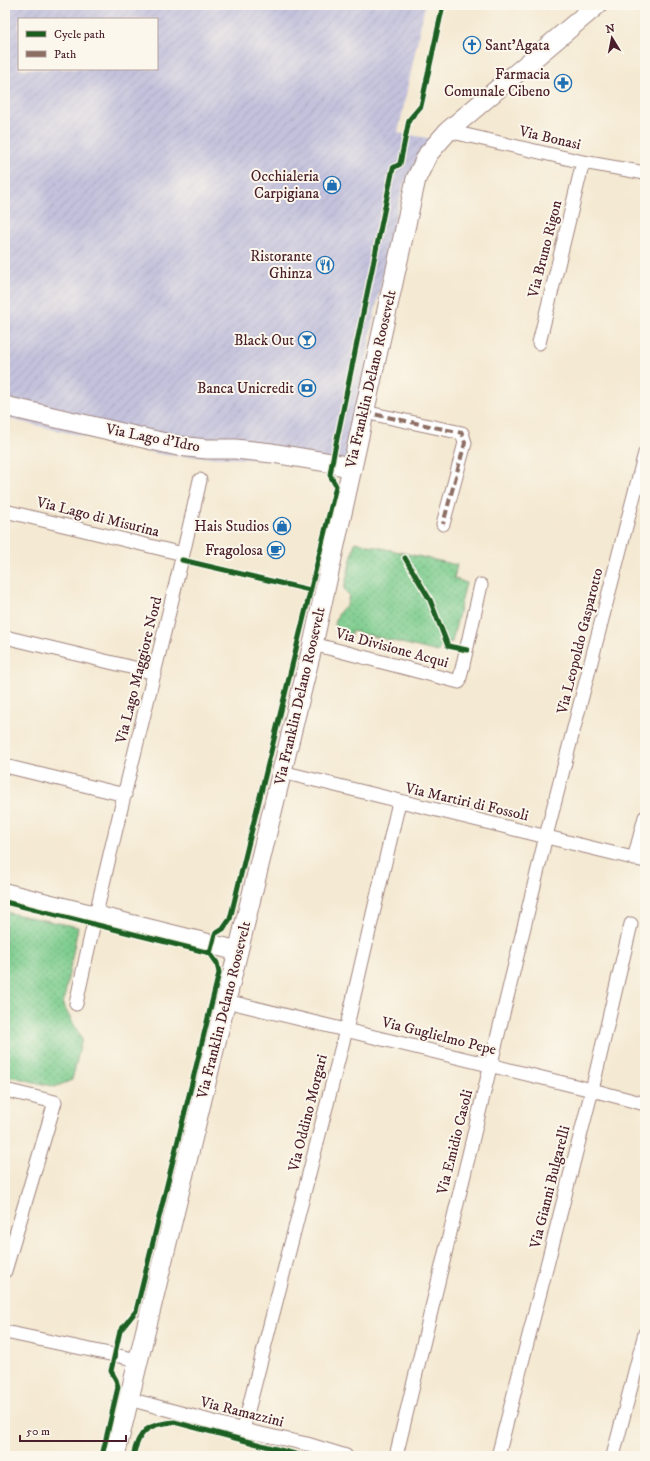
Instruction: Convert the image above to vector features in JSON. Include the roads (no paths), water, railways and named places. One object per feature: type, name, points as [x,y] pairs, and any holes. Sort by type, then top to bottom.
[{"type":"main road","name":"Via Franklin Delano Roosevelt","points":[[115,1456],[177,1208],[313,644],[416,179],[428,154],[448,132],[597,5]]},
{"type":"main road","name":"Via Lago d'Idro","points":[[5,406],[178,446],[272,453],[332,463],[351,468]]},
{"type":"main road","points":[[5,893],[238,951]]},
{"type":"street","name":"Via Bonasi","points":[[448,132],[583,162],[645,173]]},
{"type":"street","name":"Via Bruno Rigon","points":[[539,343],[583,162]]},
{"type":"street","points":[[364,412],[462,433],[465,443],[443,524]]},
{"type":"street","name":"Via Leopoldo Gasparotto","points":[[546,836],[645,453]]},
{"type":"street","name":"Via Lago Maggiore Nord","points":[[76,1004],[95,915],[155,673],[200,480]]},
{"type":"street","name":"Via Lago di Misurina","points":[[5,511],[183,554]]},
{"type":"street","name":"Via Divisione Acqui","points":[[313,644],[459,682],[481,585]]},
{"type":"street","points":[[5,638],[155,673]]},
{"type":"street","points":[[5,766],[125,795]]},
{"type":"street","name":"Via Martiri di Fossoli","points":[[282,772],[399,802],[546,836],[640,860]]},
{"type":"street","name":"Via Oddino Morgari","points":[[243,1430],[346,1030],[399,802]]},
{"type":"street","points":[[640,860],[645,817]]},
{"type":"street","name":"Via Emidio Casoli","points":[[396,1456],[546,836]]},
{"type":"street","name":"Via Gianni Bulgarelli","points":[[498,1456],[592,1090],[631,924]]},
{"type":"street","name":"Via Guglielmo Pepe","points":[[226,1001],[645,1104]]},
{"type":"street","points":[[5,1090],[54,1102],[5,1271]]},
{"type":"street","points":[[5,1332],[138,1360]]},
{"type":"street","points":[[613,1456],[645,1333]]},
{"type":"street","name":"Via Ramazzini","points":[[129,1399],[243,1430],[307,1444],[346,1456]]},
{"type":"place","name":"Sant'Agata","points":[[472,45]]},
{"type":"place","name":"Farmacia Comunale Cibeno","points":[[563,83]]},
{"type":"place","name":"Occhialeria Carpigiana","points":[[332,185]]},
{"type":"place","name":"Ristorante Ghinza","points":[[325,265]]},
{"type":"place","name":"Black Out","points":[[307,340]]},
{"type":"place","name":"Banca Unicredit","points":[[307,388]]},
{"type":"place","name":"Hais Studios","points":[[282,526]]},
{"type":"place","name":"Fragolosa","points":[[276,550]]}]
